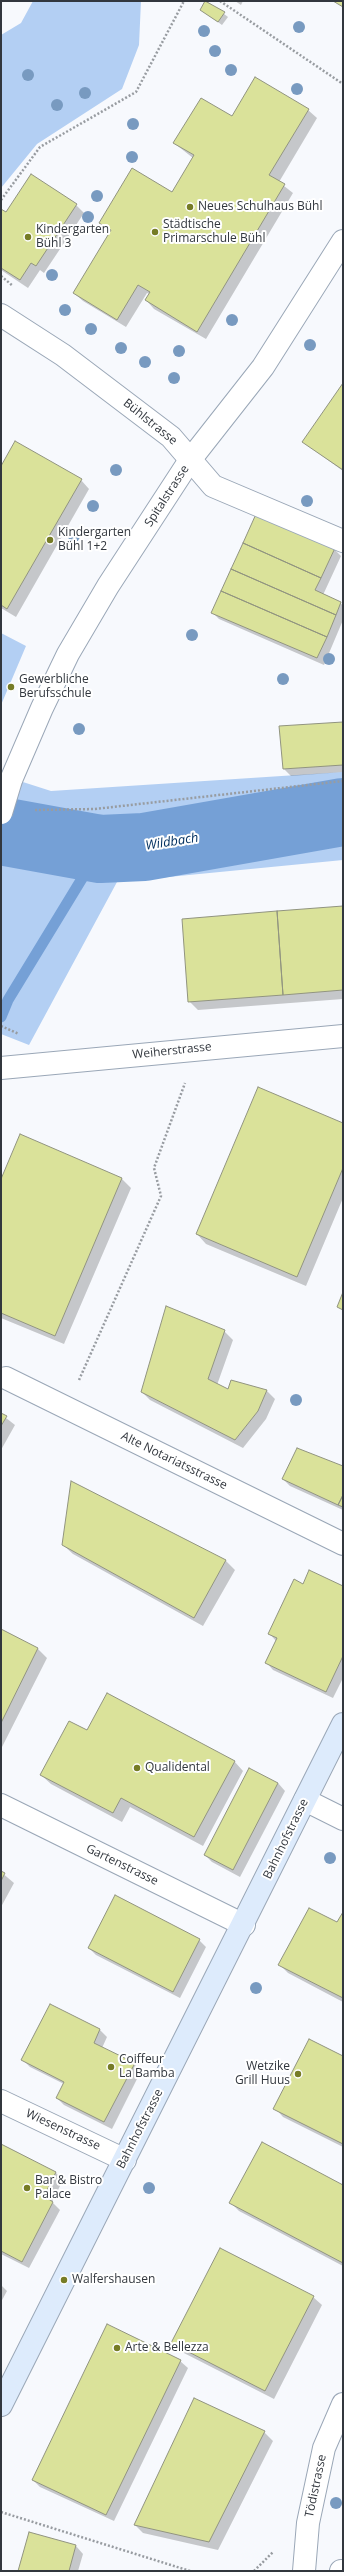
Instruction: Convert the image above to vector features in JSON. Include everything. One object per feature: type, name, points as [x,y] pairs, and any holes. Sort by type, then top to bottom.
[{"type":"main road","name":"Bahnhofstrasse","points":[[1,2405],[103,2199],[125,2160],[244,1925],[343,1724]]},
{"type":"street","name":"Spitalstrasse","points":[[1,812],[11,780],[42,708],[68,654],[108,586],[190,460],[263,367],[343,241]]},
{"type":"street","name":"Bühlstrasse","points":[[1,315],[63,355],[171,437],[213,486],[343,541]]},
{"type":"street","name":"Weiherstrasse","points":[[6,1067],[198,1048],[343,1036]]},
{"type":"street","name":"Alte Notariatsstrasse","points":[[6,1378],[343,1544]]},
{"type":"street","points":[[305,1800],[343,1819]]},
{"type":"street","name":"Gartenstrasse","points":[[1,1805],[244,1925]]},
{"type":"street","name":"Wiesenstrasse","points":[[1,2101],[125,2160]]},
{"type":"street","name":"Tödistrasse","points":[[304,2571],[308,2523],[334,2446],[343,2404]]},
{"type":"path","points":[[1,200],[40,147],[136,92],[184,1]]},
{"type":"path","points":[[220,1],[343,84]]},
{"type":"path","points":[[30,810],[95,809],[343,781]]},
{"type":"path","points":[[1,1026],[25,1036]]},
{"type":"path","points":[[66,1408],[161,1196],[154,1168],[198,1048]]},
{"type":"path","points":[[1,2512],[190,2571]]},
{"type":"shaded area","points":[[33,1],[141,1],[139,45],[122,89],[37,144],[1,188],[1,35],[21,23]]},
{"type":"shaded area","points":[[1,633],[26,646],[1,705]]},
{"type":"shaded area","points":[[343,772],[343,860],[117,882],[29,1045],[1,1034],[1,775],[51,791]]},
{"type":"building","points":[[205,1],[225,12],[218,22],[200,10]]},
{"type":"building","points":[[333,1],[343,1],[343,7]]},
{"type":"building","name":"Neues Schulhaus Bühl","points":[[255,77],[309,109],[269,175],[285,184],[197,332],[145,300],[150,292],[138,285],[117,320],[73,293],[111,230],[99,223],[132,168],[172,192],[194,155],[173,143],[201,98],[232,116]]},
{"type":"building","name":"Kindergarten Bühl 3","points":[[31,174],[77,204],[36,266],[31,263],[20,280],[1,268],[1,209],[6,212]]},
{"type":"building","points":[[343,383],[343,470],[302,442]]},
{"type":"building","points":[[15,441],[82,479],[7,609],[1,605],[1,466]]},
{"type":"building","points":[[256,514],[335,548],[321,578],[243,543]]},
{"type":"building","points":[[243,543],[321,578],[315,590],[341,602],[336,615],[231,569]]},
{"type":"building","points":[[231,569],[336,615],[327,637],[221,591]]},
{"type":"building","points":[[221,591],[327,637],[317,658],[211,613]]},
{"type":"building","points":[[343,722],[343,765],[283,769],[279,726]]},
{"type":"building","points":[[343,906],[343,990],[283,995],[277,911]]},
{"type":"building","points":[[277,911],[283,995],[188,1002],[182,919]]},
{"type":"building","points":[[258,1087],[343,1123],[343,1168],[297,1277],[196,1234]]},
{"type":"building","points":[[20,1134],[122,1178],[55,1336],[1,1313],[1,1179]]},
{"type":"building","points":[[343,1292],[343,1310],[337,1307]]},
{"type":"building","points":[[166,1306],[225,1330],[208,1379],[228,1389],[231,1380],[267,1390],[258,1411],[235,1440],[141,1392]]},
{"type":"building","points":[[1,1413],[7,1416],[1,1426]]},
{"type":"building","points":[[297,1448],[343,1466],[343,1495],[338,1505],[282,1479]]},
{"type":"building","points":[[71,1481],[226,1560],[194,1618],[62,1545]]},
{"type":"building","points":[[343,1495],[343,1507],[338,1505]]},
{"type":"building","points":[[309,1570],[343,1586],[343,1656],[326,1692],[265,1663],[277,1638],[268,1634],[294,1579],[303,1584]]},
{"type":"building","points":[[1,1629],[38,1648],[1,1723]]},
{"type":"building","name":"Qualidental","points":[[107,1693],[235,1761],[194,1837],[121,1798],[113,1813],[40,1775],[69,1721],[87,1730]]},
{"type":"building","points":[[249,1768],[278,1783],[233,1870],[204,1855]]},
{"type":"building","points":[[1,1871],[5,1873],[1,1881]]},
{"type":"building","points":[[115,1895],[200,1939],[173,1992],[88,1948]]},
{"type":"building","points":[[309,1908],[337,1922],[343,1912],[343,1998],[278,1965]]},
{"type":"building","points":[[50,2004],[100,2029],[94,2043],[135,2063],[104,2122],[56,2098],[64,2082],[21,2060]]},
{"type":"building","points":[[309,2039],[343,2056],[343,2144],[273,2109]]},
{"type":"building","points":[[262,2142],[343,2185],[343,2263],[229,2203]]},
{"type":"building","points":[[1,2144],[56,2172],[44,2196],[53,2202],[22,2262],[1,2251]]},
{"type":"building","points":[[220,2248],[314,2296],[265,2391],[171,2343]]},
{"type":"building","points":[[107,2324],[181,2360],[106,2515],[32,2480]]},
{"type":"building","points":[[194,2398],[265,2431],[209,2542],[134,2525]]},
{"type":"building","points":[[29,2532],[76,2545],[69,2571],[18,2571]]},
{"type":"waterway","name":"Wildbach","points":[[1,831],[100,849],[144,847],[343,812]]},
{"type":"waterway","points":[[1,1017],[8,1000],[100,849]]},
{"type":"place","name":"Neues Schulhaus Bühl","points":[[190,207]]},
{"type":"place","name":"Städtische Primarschule Bühl","points":[[155,232]]},
{"type":"place","name":"Kindergarten Bühl 3","points":[[28,237]]},
{"type":"place","name":"Kindergarten Bühl 1+2","points":[[50,540]]},
{"type":"place","name":"Gewerbliche Berufsschule","points":[[11,687]]},
{"type":"place","name":"Qualidental","points":[[137,1768]]},
{"type":"place","name":"Coiffeur La Bamba","points":[[111,2067]]},
{"type":"place","name":"Wetzike Grill Huus","points":[[298,2074]]},
{"type":"place","name":"Bar & Bistro Palace","points":[[27,2188]]},
{"type":"place","name":"Walfershausen","points":[[64,2280]]},
{"type":"place","name":"Arte & Bellezza","points":[[117,2348]]}]
